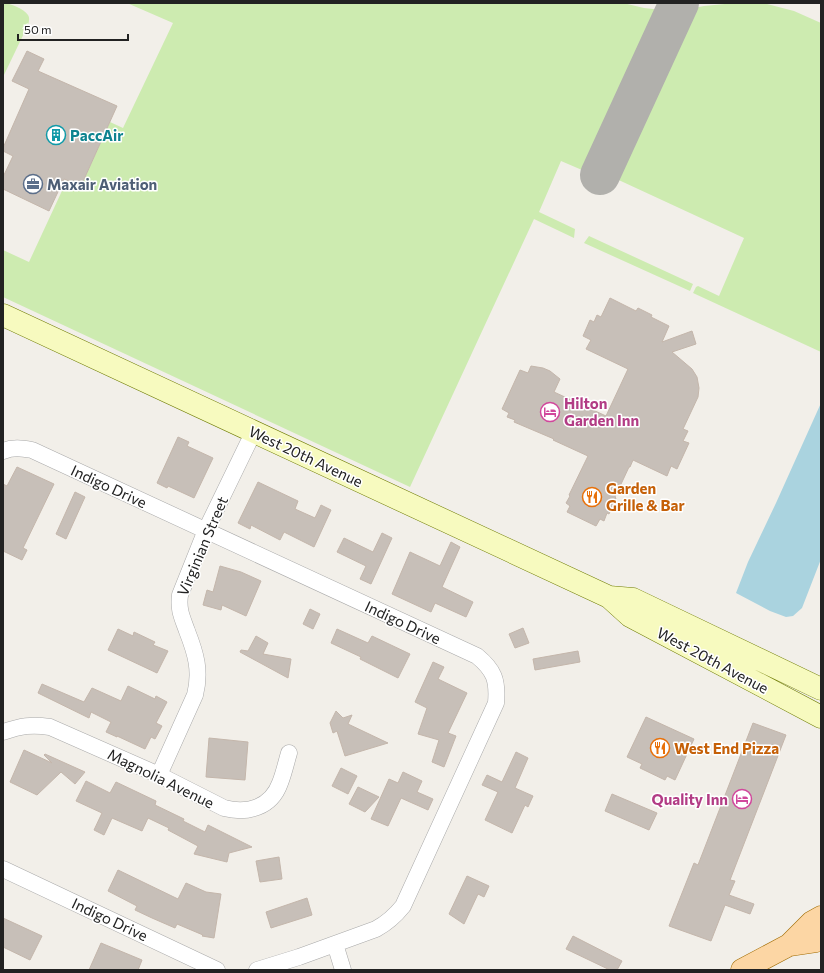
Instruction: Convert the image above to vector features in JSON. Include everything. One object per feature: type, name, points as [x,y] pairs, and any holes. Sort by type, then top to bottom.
[{"type":"main road","name":"West 20th Avenue","points":[[3,315],[609,597],[630,616],[821,717]]},
{"type":"main road","name":"West 20th Avenue","points":[[609,597],[633,599],[821,690]]},
{"type":"main road","points":[[742,970],[789,945],[812,922],[821,917]]},
{"type":"main road","points":[[789,945],[821,938]]},
{"type":"street","name":"Virginian Street","points":[[159,775],[195,695],[198,684],[198,666],[193,646],[180,614],[180,595],[206,530],[254,431]]},
{"type":"street","name":"Indigo Drive","points":[[3,451],[11,448],[32,450],[206,530],[477,656],[488,665],[495,678],[498,688],[496,703],[403,906],[394,917],[384,925],[335,944],[302,964],[257,970]]},
{"type":"street","name":"Magnolia Avenue","points":[[3,732],[22,726],[36,724],[50,727],[159,775],[224,808],[234,811],[246,811],[257,808],[274,794],[280,784],[289,753]]},
{"type":"street","name":"Indigo Drive","points":[[3,869],[217,970]]},
{"type":"street","points":[[335,944],[343,970]]},
{"type":"green space","points":[[3,3],[17,7],[26,13],[29,18],[28,25],[3,77]]},
{"type":"green space","points":[[127,3],[623,3],[644,8],[662,10],[589,173],[561,161],[539,212],[575,229],[574,238],[534,219],[410,487],[3,297],[3,250],[29,262],[67,180],[81,186],[110,122],[123,128],[173,23]]},
{"type":"green space","points":[[735,3],[767,4],[794,11],[821,23],[821,352],[693,293],[698,286],[719,296],[744,238],[610,176],[689,9]]},
{"type":"green space","points":[[589,236],[693,284],[690,291],[584,243]]},
{"type":"water","points":[[821,403],[821,559],[802,608],[793,616],[786,617],[770,611],[736,593],[748,562]]},
{"type":"building","name":"PaccAir","points":[[27,51],[44,59],[38,71],[117,106],[81,186],[64,179],[49,211],[3,189],[3,177],[13,156],[3,151],[3,148],[29,89],[12,81]]},
{"type":"building","name":"Hilton Garden Inn","points":[[610,298],[636,311],[638,308],[652,315],[651,317],[669,326],[662,342],[692,331],[696,344],[672,352],[692,369],[697,377],[699,388],[698,397],[683,429],[688,431],[683,441],[689,443],[677,469],[671,466],[667,476],[633,460],[615,497],[616,498],[609,514],[607,513],[604,521],[600,519],[596,526],[567,512],[570,506],[566,503],[570,496],[569,495],[588,456],[553,440],[554,439],[514,422],[515,420],[507,417],[509,413],[502,409],[520,370],[528,373],[531,366],[550,371],[560,379],[554,392],[606,416],[628,369],[586,349],[591,340],[583,336],[590,320],[594,322],[597,315],[601,317]]},
{"type":"building","points":[[178,437],[189,442],[187,446],[213,458],[194,498],[168,486],[167,488],[157,483]]},
{"type":"building","points":[[17,467],[54,484],[23,548],[27,550],[22,560],[3,551],[3,484],[7,486]]},
{"type":"building","points":[[258,482],[298,501],[295,509],[315,518],[321,505],[331,510],[314,547],[284,532],[280,540],[251,525],[250,529],[238,523]]},
{"type":"building","points":[[75,492],[85,497],[66,539],[56,534]]},
{"type":"building","points":[[382,533],[392,538],[371,584],[360,579],[366,566],[337,552],[344,538],[373,552]]},
{"type":"building","points":[[451,542],[460,547],[442,587],[473,602],[466,617],[435,603],[431,612],[392,594],[410,552],[440,566]]},
{"type":"building","points":[[220,566],[241,572],[261,581],[246,616],[222,605],[221,610],[203,605],[207,590],[213,592]]},
{"type":"building","points":[[310,609],[320,614],[313,629],[303,624]]},
{"type":"building","points":[[523,628],[529,643],[515,648],[509,634]]},
{"type":"building","points":[[118,629],[133,636],[134,632],[155,642],[153,645],[168,651],[157,673],[108,650]]},
{"type":"building","points":[[337,629],[368,643],[372,636],[410,654],[398,678],[360,659],[361,657],[331,643]]},
{"type":"building","points":[[256,636],[268,643],[263,654],[291,659],[288,678],[240,652],[241,650],[248,651]]},
{"type":"building","points":[[578,651],[580,662],[535,670],[533,659]]},
{"type":"building","points":[[433,662],[444,667],[438,679],[467,693],[448,733],[456,736],[444,767],[432,762],[439,740],[418,734],[427,708],[415,702]]},
{"type":"building","points":[[42,684],[84,702],[92,688],[121,701],[128,686],[155,699],[156,696],[167,702],[156,723],[162,726],[155,739],[151,737],[145,749],[106,732],[111,722],[91,712],[89,718],[38,693]]},
{"type":"building","points":[[336,711],[343,718],[352,715],[348,724],[388,743],[345,756],[337,731],[333,733],[330,723]]},
{"type":"building","name":"West End Pizza","points":[[646,717],[694,739],[675,780],[667,776],[665,780],[640,768],[642,764],[627,757]]},
{"type":"building","name":"Quality Inn","points":[[753,723],[786,735],[730,880],[735,881],[729,895],[754,904],[750,914],[725,905],[711,941],[669,926],[694,863],[698,865]]},
{"type":"building","points":[[209,738],[248,742],[245,780],[206,777]]},
{"type":"building","points":[[24,750],[52,763],[44,755],[45,754],[85,772],[75,784],[61,772],[37,795],[10,782]]},
{"type":"building","points":[[516,752],[528,758],[515,788],[533,796],[528,807],[525,805],[512,833],[485,820],[498,792],[482,785],[487,775],[502,782]]},
{"type":"building","points":[[341,768],[357,776],[348,794],[332,786]]},
{"type":"building","points":[[403,772],[422,781],[417,792],[433,799],[428,810],[401,798],[388,826],[371,819],[389,779],[398,783]]},
{"type":"building","points":[[86,781],[110,793],[116,782],[156,801],[155,805],[184,819],[183,821],[205,832],[208,825],[252,847],[229,853],[227,862],[194,854],[198,846],[168,830],[169,828],[148,818],[142,831],[112,818],[104,835],[94,830],[102,813],[76,801]]},
{"type":"building","points":[[358,787],[379,797],[365,812],[349,804]]},
{"type":"building","points":[[612,794],[657,813],[649,830],[605,811]]},
{"type":"building","points":[[279,857],[282,879],[260,882],[256,861]]},
{"type":"building","points":[[118,870],[178,899],[186,883],[206,892],[221,894],[214,938],[202,936],[203,935],[177,924],[175,928],[152,918],[135,910],[137,906],[108,891]]},
{"type":"building","points":[[467,876],[489,886],[484,897],[478,894],[464,924],[449,914]]},
{"type":"building","points":[[307,898],[312,915],[271,928],[266,912]]},
{"type":"building","points":[[3,918],[42,936],[30,960],[3,947]]},
{"type":"building","points":[[573,936],[622,961],[617,970],[610,970],[566,949]]},
{"type":"building","points":[[101,943],[142,960],[138,970],[89,970]]},
{"type":"taxiway","points":[[600,175],[679,3]]},
{"type":"place","name":"PaccAir","points":[[56,135]]},
{"type":"place","name":"Maxair Aviation","points":[[33,184]]},
{"type":"place","name":"Hilton Garden Inn","points":[[550,412]]},
{"type":"place","name":"Garden Grille & Bar","points":[[592,497]]},
{"type":"place","name":"West End Pizza","points":[[660,748]]},
{"type":"place","name":"Quality Inn","points":[[742,799]]}]
